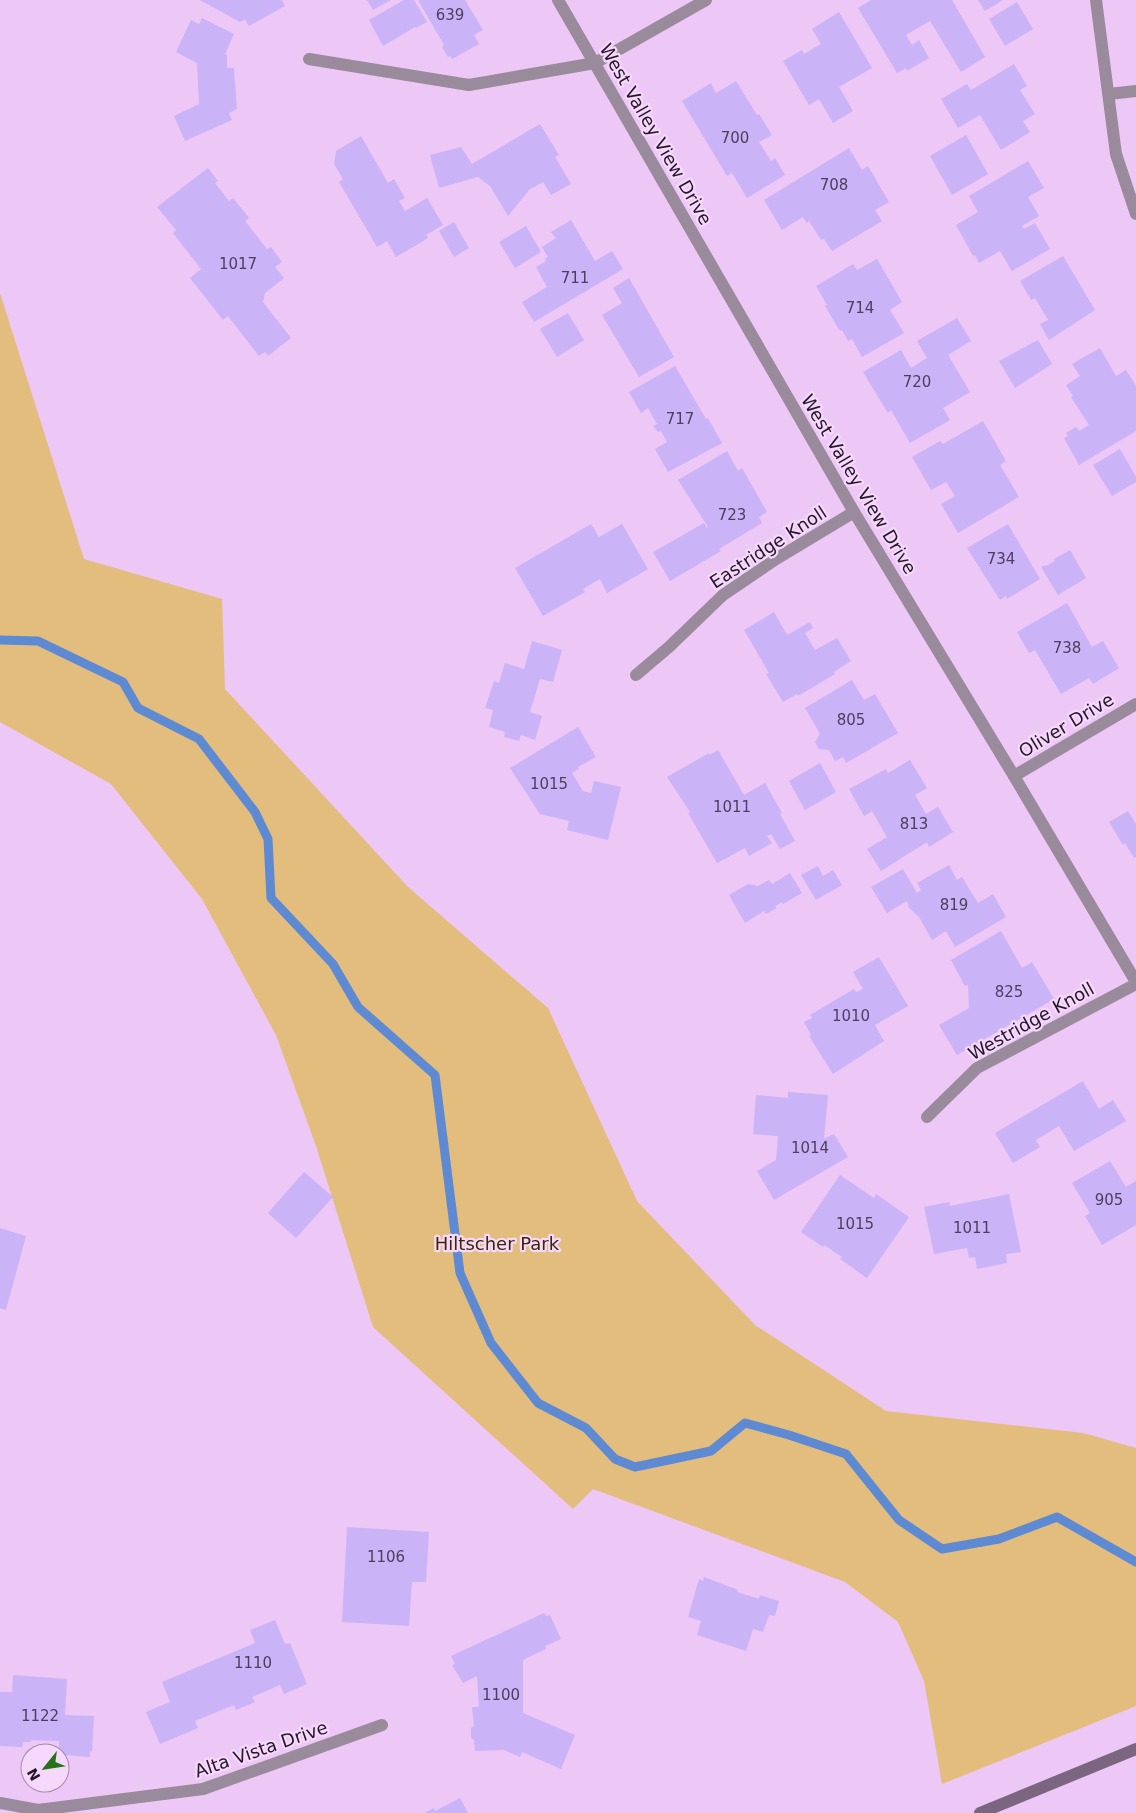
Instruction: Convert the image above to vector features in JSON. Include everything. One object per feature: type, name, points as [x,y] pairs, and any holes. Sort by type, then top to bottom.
[{"type":"main road","points":[[980,1813],[1136,1749]]},
{"type":"street","name":"West Valley View Drive","points":[[558,0],[854,512],[1014,776],[1136,983]]},
{"type":"street","points":[[309,59],[469,85],[595,63],[706,0]]},
{"type":"street","points":[[1096,0],[1116,154],[1136,214]]},
{"type":"street","points":[[1109,94],[1136,91]]},
{"type":"street","name":"Eastridge Knoll","points":[[636,675],[723,595],[776,558],[854,512]]},
{"type":"street","name":"Oliver Drive","points":[[1014,776],[1136,704]]},
{"type":"street","name":"Westridge Knoll","points":[[927,1117],[977,1068],[1136,983]]},
{"type":"street","name":"Alta Vista Drive","points":[[0,1803],[38,1810],[203,1789],[382,1725]]},
{"type":"green space","name":"Hiltscher Park","points":[[0,293],[84,559],[222,599],[225,689],[408,887],[548,1008],[637,1201],[755,1325],[886,1411],[1083,1433],[1136,1448],[1136,1706],[942,1784],[924,1681],[898,1622],[845,1582],[593,1489],[573,1509],[373,1327],[316,1146],[276,1035],[202,899],[111,784],[0,722]]},
{"type":"building","points":[[200,0],[282,0],[285,6],[249,26],[245,19],[240,22]]},
{"type":"building","points":[[367,0],[391,0],[373,10]]},
{"type":"building","points":[[404,0],[414,0],[427,22],[383,46],[369,20]]},
{"type":"building","points":[[418,0],[465,0],[483,30],[474,35],[479,44],[452,59],[450,56],[448,57],[442,47],[444,45]]},
{"type":"building","points":[[871,0],[952,0],[985,57],[961,72],[930,21],[906,35],[912,45],[919,40],[929,58],[907,71],[906,68],[897,73],[858,8]]},
{"type":"building","points":[[978,0],[1003,0],[985,11]]},
{"type":"building","points":[[1017,2],[1033,29],[1005,46],[989,19]]},
{"type":"building","points":[[839,12],[872,68],[839,87],[853,111],[833,123],[819,99],[809,105],[783,61],[802,50],[804,54],[821,44],[812,29]]},
{"type":"building","points":[[202,18],[234,34],[225,54],[227,55],[227,68],[234,68],[237,109],[229,113],[232,120],[185,141],[174,116],[199,104],[197,63],[176,52],[191,20],[199,24]]},
{"type":"building","points":[[1014,64],[1027,86],[1020,90],[1035,114],[1023,121],[1030,132],[1001,150],[980,115],[958,128],[941,99],[967,84],[971,90]]},
{"type":"building","points":[[736,81],[772,135],[759,142],[771,161],[775,158],[785,175],[747,198],[732,173],[727,176],[682,101],[711,83],[716,93]]},
{"type":"building","points":[[540,124],[559,155],[555,157],[571,184],[551,195],[543,182],[530,189],[508,216],[490,186],[478,177],[439,188],[430,155],[461,147],[472,164]]},
{"type":"building","points":[[966,135],[988,174],[952,195],[930,156]]},
{"type":"building","points":[[361,136],[388,183],[394,179],[405,198],[399,201],[405,211],[427,198],[443,225],[426,235],[428,238],[396,257],[387,241],[377,247],[339,182],[343,179],[334,164],[336,151]]},
{"type":"building","points":[[849,148],[862,170],[868,166],[889,202],[875,210],[882,221],[832,251],[824,239],[821,240],[809,221],[807,223],[803,217],[782,230],[764,200]]},
{"type":"building","points":[[1028,161],[1044,188],[1028,197],[1039,216],[1022,226],[1024,229],[1035,223],[1050,249],[1012,271],[1000,251],[979,263],[975,255],[973,256],[956,225],[978,212],[969,196]]},
{"type":"building","points":[[208,168],[218,181],[215,183],[229,201],[233,198],[249,218],[245,221],[267,249],[271,247],[282,262],[275,267],[284,278],[265,293],[263,302],[291,338],[268,356],[265,352],[259,356],[228,316],[223,320],[190,278],[201,269],[173,233],[176,230],[157,207]]},
{"type":"building","points":[[571,220],[595,261],[612,251],[623,269],[534,322],[522,302],[547,287],[536,267],[546,261],[545,259],[548,257],[542,247],[556,238],[551,232]]},
{"type":"building","points":[[454,222],[469,248],[454,257],[439,231]]},
{"type":"building","points":[[526,226],[541,252],[515,268],[499,242]]},
{"type":"building","points":[[1063,256],[1095,310],[1049,340],[1040,324],[1048,320],[1035,298],[1031,300],[1020,281]]},
{"type":"building","points":[[877,259],[902,302],[890,310],[904,333],[862,357],[852,339],[848,341],[842,330],[840,331],[816,286],[853,264],[857,270]]},
{"type":"building","points":[[629,278],[674,357],[639,377],[602,315],[622,303],[613,288]]},
{"type":"building","points":[[568,313],[584,340],[557,357],[540,329]]},
{"type":"building","points":[[957,318],[971,341],[948,355],[970,392],[943,408],[950,420],[910,443],[891,410],[888,413],[863,372],[901,350],[911,368],[927,358],[917,341]]},
{"type":"building","points":[[1038,340],[1052,364],[1015,388],[999,361]]},
{"type":"building","points":[[1100,348],[1116,376],[1126,370],[1136,386],[1136,431],[1079,465],[1064,438],[1068,436],[1066,433],[1076,427],[1079,431],[1089,425],[1071,397],[1073,396],[1066,385],[1080,376],[1072,364]]},
{"type":"building","points":[[675,366],[722,443],[668,472],[655,449],[667,442],[661,431],[658,432],[653,426],[657,424],[648,408],[641,413],[629,392]]},
{"type":"building","points":[[983,421],[1006,461],[1000,465],[1019,497],[958,533],[941,504],[955,496],[946,482],[931,490],[912,457],[940,441],[943,444]]},
{"type":"building","points":[[1120,449],[1136,477],[1136,482],[1112,496],[1093,465]]},
{"type":"building","points":[[727,451],[738,471],[742,468],[767,512],[759,517],[762,523],[719,549],[721,551],[670,581],[653,552],[704,523],[708,527],[678,480]]},
{"type":"building","points":[[591,524],[599,537],[622,524],[648,569],[607,593],[600,579],[583,589],[585,592],[543,616],[515,568]]},
{"type":"building","points":[[1008,524],[1040,579],[1007,599],[1006,596],[1000,600],[967,548]]},
{"type":"building","points":[[1070,550],[1086,578],[1058,595],[1041,567],[1055,561],[1054,559]]},
{"type":"building","points":[[1067,603],[1092,647],[1103,641],[1119,668],[1093,684],[1089,678],[1061,694],[1035,650],[1029,653],[1017,632]]},
{"type":"building","points":[[774,612],[787,635],[810,622],[813,628],[805,633],[815,650],[837,638],[851,661],[834,672],[835,674],[798,696],[797,694],[783,702],[766,674],[769,673],[744,630]]},
{"type":"building","points":[[532,641],[562,650],[553,682],[540,679],[530,712],[542,716],[535,740],[521,735],[519,741],[504,737],[505,732],[489,727],[493,710],[485,708],[494,681],[499,683],[505,663],[524,669]]},
{"type":"building","points":[[852,680],[864,700],[875,694],[898,733],[846,763],[843,757],[835,761],[829,750],[819,749],[815,742],[820,734],[805,708]]},
{"type":"building","points":[[578,727],[596,757],[578,767],[579,769],[572,773],[583,791],[591,793],[594,781],[621,787],[608,840],[567,830],[569,821],[540,814],[510,768]]},
{"type":"building","points":[[718,750],[744,795],[765,783],[795,841],[780,849],[771,834],[767,836],[772,843],[749,856],[745,848],[717,863],[688,813],[690,812],[667,777],[709,753],[709,755]]},
{"type":"building","points":[[910,760],[927,788],[915,795],[926,814],[938,807],[953,832],[929,847],[927,842],[881,871],[867,849],[887,837],[872,811],[864,816],[849,789],[886,769],[888,773]]},
{"type":"building","points":[[820,763],[836,792],[805,810],[789,781]]},
{"type":"building","points":[[1128,811],[1136,824],[1136,857],[1134,858],[1125,843],[1123,845],[1109,822]]},
{"type":"building","points":[[949,865],[957,880],[962,877],[978,903],[993,894],[1006,917],[955,947],[946,931],[932,940],[919,917],[909,908],[907,901],[887,913],[871,887],[903,869],[917,893],[921,890],[917,883]]},
{"type":"building","points":[[818,866],[823,876],[833,870],[842,885],[816,900],[801,875]]},
{"type":"building","points":[[790,873],[802,893],[783,904],[782,902],[775,906],[777,908],[766,914],[764,911],[745,923],[729,895],[748,884],[758,886],[769,880],[772,884]]},
{"type":"building","points":[[1001,931],[1022,968],[1032,962],[1054,999],[957,1055],[939,1025],[969,1008],[968,985],[965,986],[951,960]]},
{"type":"building","points":[[879,957],[908,1006],[875,1025],[884,1041],[833,1074],[809,1036],[811,1035],[804,1022],[812,1018],[810,1015],[854,989],[856,992],[863,989],[853,972]]},
{"type":"building","points":[[1083,1081],[1099,1109],[1113,1100],[1126,1121],[1074,1151],[1059,1126],[1036,1140],[1040,1147],[1013,1163],[995,1133]]},
{"type":"building","points":[[788,1092],[828,1095],[824,1139],[834,1134],[848,1157],[774,1200],[757,1171],[776,1160],[778,1136],[753,1134],[756,1095],[788,1098]]},
{"type":"building","points":[[1110,1161],[1126,1187],[1136,1181],[1136,1225],[1102,1245],[1085,1216],[1090,1213],[1072,1183]]},
{"type":"building","points":[[304,1172],[333,1197],[296,1238],[268,1213]]},
{"type":"building","points":[[840,1175],[874,1198],[876,1194],[909,1217],[867,1278],[840,1259],[842,1257],[801,1232]]},
{"type":"building","points":[[1009,1194],[1021,1252],[1006,1254],[1007,1263],[977,1269],[975,1257],[969,1258],[967,1248],[934,1254],[924,1207],[949,1202],[950,1206]]},
{"type":"building","points":[[0,1228],[26,1236],[6,1310],[0,1308]]},
{"type":"building","points":[[347,1527],[429,1532],[426,1582],[412,1582],[409,1626],[342,1622]]},
{"type":"building","points":[[704,1577],[738,1590],[737,1592],[759,1599],[760,1595],[779,1601],[775,1616],[769,1615],[763,1632],[753,1629],[746,1651],[697,1635],[701,1621],[688,1617],[699,1579],[703,1581]]},
{"type":"building","points":[[544,1613],[546,1616],[550,1615],[561,1639],[545,1646],[546,1649],[523,1660],[523,1713],[575,1735],[561,1769],[522,1752],[520,1757],[504,1750],[475,1751],[474,1740],[471,1738],[471,1728],[474,1726],[472,1707],[479,1707],[477,1676],[463,1683],[452,1665],[455,1664],[451,1656]]},
{"type":"building","points":[[275,1620],[285,1644],[290,1643],[307,1684],[284,1694],[280,1685],[252,1697],[255,1702],[236,1710],[234,1705],[195,1721],[198,1728],[160,1744],[146,1712],[170,1702],[162,1682],[255,1643],[250,1630]]},
{"type":"building","points":[[13,1675],[67,1679],[65,1715],[94,1716],[92,1752],[90,1751],[90,1757],[70,1756],[70,1743],[59,1743],[59,1741],[31,1740],[31,1742],[20,1743],[20,1747],[0,1746],[0,1692],[12,1692]]},
{"type":"building","points":[[460,1798],[468,1813],[425,1813],[434,1808],[435,1811]]},
{"type":"waterway","points":[[0,640],[38,641],[123,682],[138,708],[199,739],[255,812],[268,839],[271,898],[333,964],[358,1007],[435,1075],[460,1273],[491,1343],[538,1403],[586,1428],[615,1459],[635,1467],[711,1451],[745,1423],[846,1454],[899,1520],[942,1549],[999,1539],[1057,1517],[1136,1562]]}]
